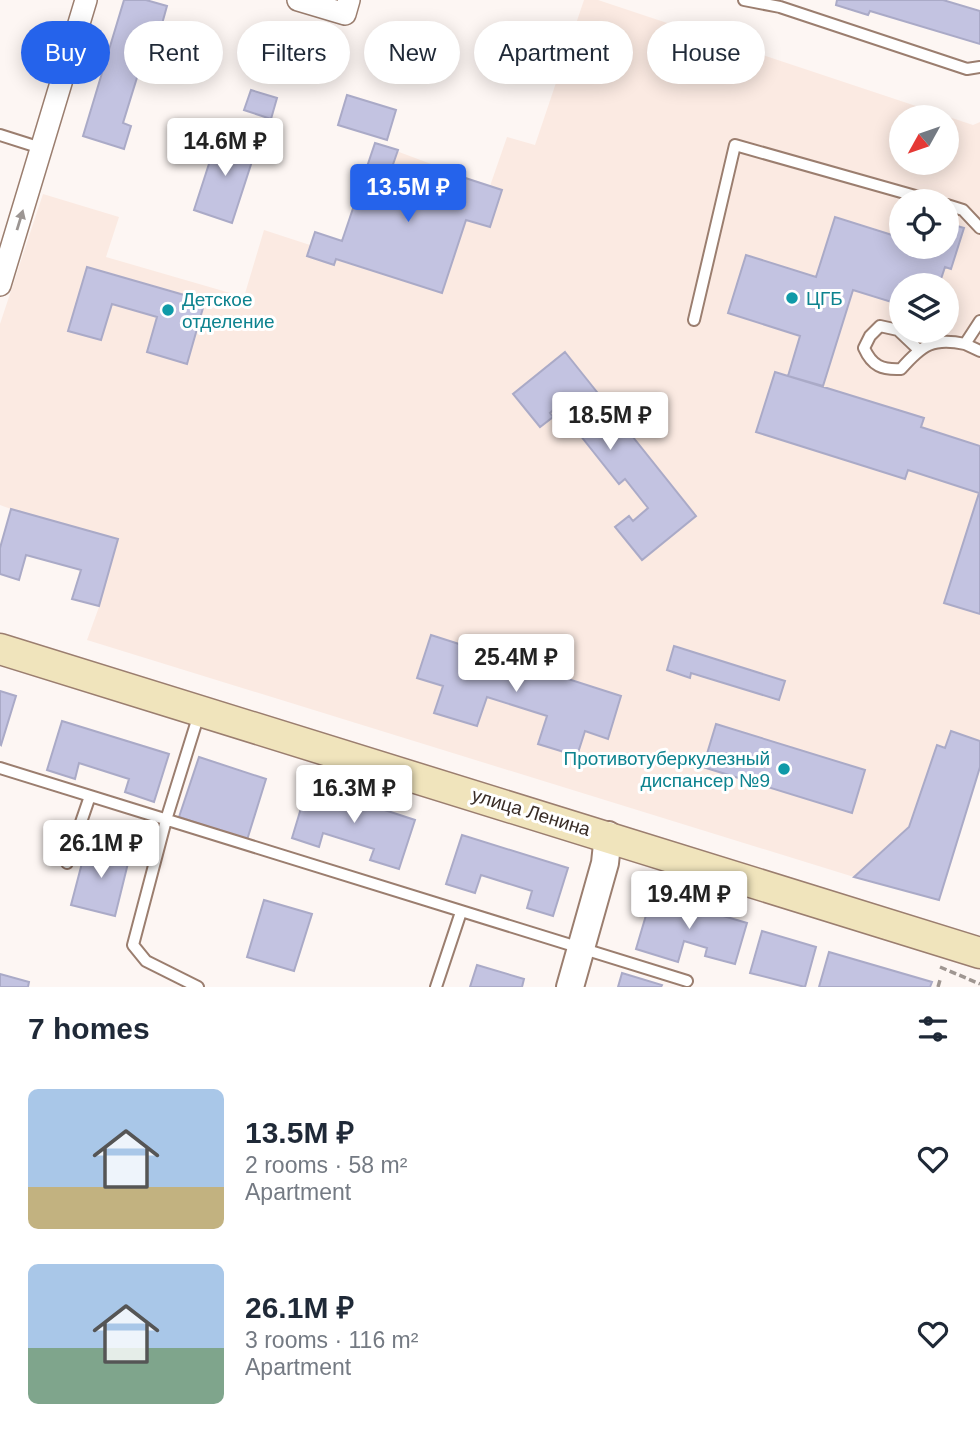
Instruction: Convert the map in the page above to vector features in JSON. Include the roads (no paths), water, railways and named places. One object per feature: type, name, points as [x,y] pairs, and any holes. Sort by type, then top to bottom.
[{"type":"main road","name":"улица Ленина","points":[[0,649],[980,951]]},
{"type":"street","points":[[0,285],[86,0]]},
{"type":"street","points":[[298,0],[345,14],[349,0]]},
{"type":"street","points":[[570,987],[605,863],[608,835]]},
{"type":"lane","points":[[744,0],[799,13],[967,69],[980,67]]},
{"type":"lane","points":[[799,0],[799,13]]},
{"type":"lane","points":[[0,135],[41,148]]},
{"type":"lane","points":[[694,320],[735,145],[891,189]]},
{"type":"lane","points":[[959,209],[980,228]]},
{"type":"lane","points":[[965,344],[980,321]]},
{"type":"lane","points":[[918,349],[898,330],[880,326],[870,336],[864,348],[869,361],[885,370],[901,369],[918,349],[944,339],[980,351]]},
{"type":"lane","points":[[198,987],[146,961],[133,945],[166,820],[200,710]]},
{"type":"lane","points":[[0,768],[687,981]]},
{"type":"lane","points":[[67,863],[90,796]]},
{"type":"lane","points":[[436,987],[461,912]]},
{"type":"place","name":"ЦГБ","points":[[792,298]]},
{"type":"place","name":"Детское отделение","points":[[168,310]]},
{"type":"place","name":"Противотуберкулезный диспансер №9","points":[[784,769]]}]
